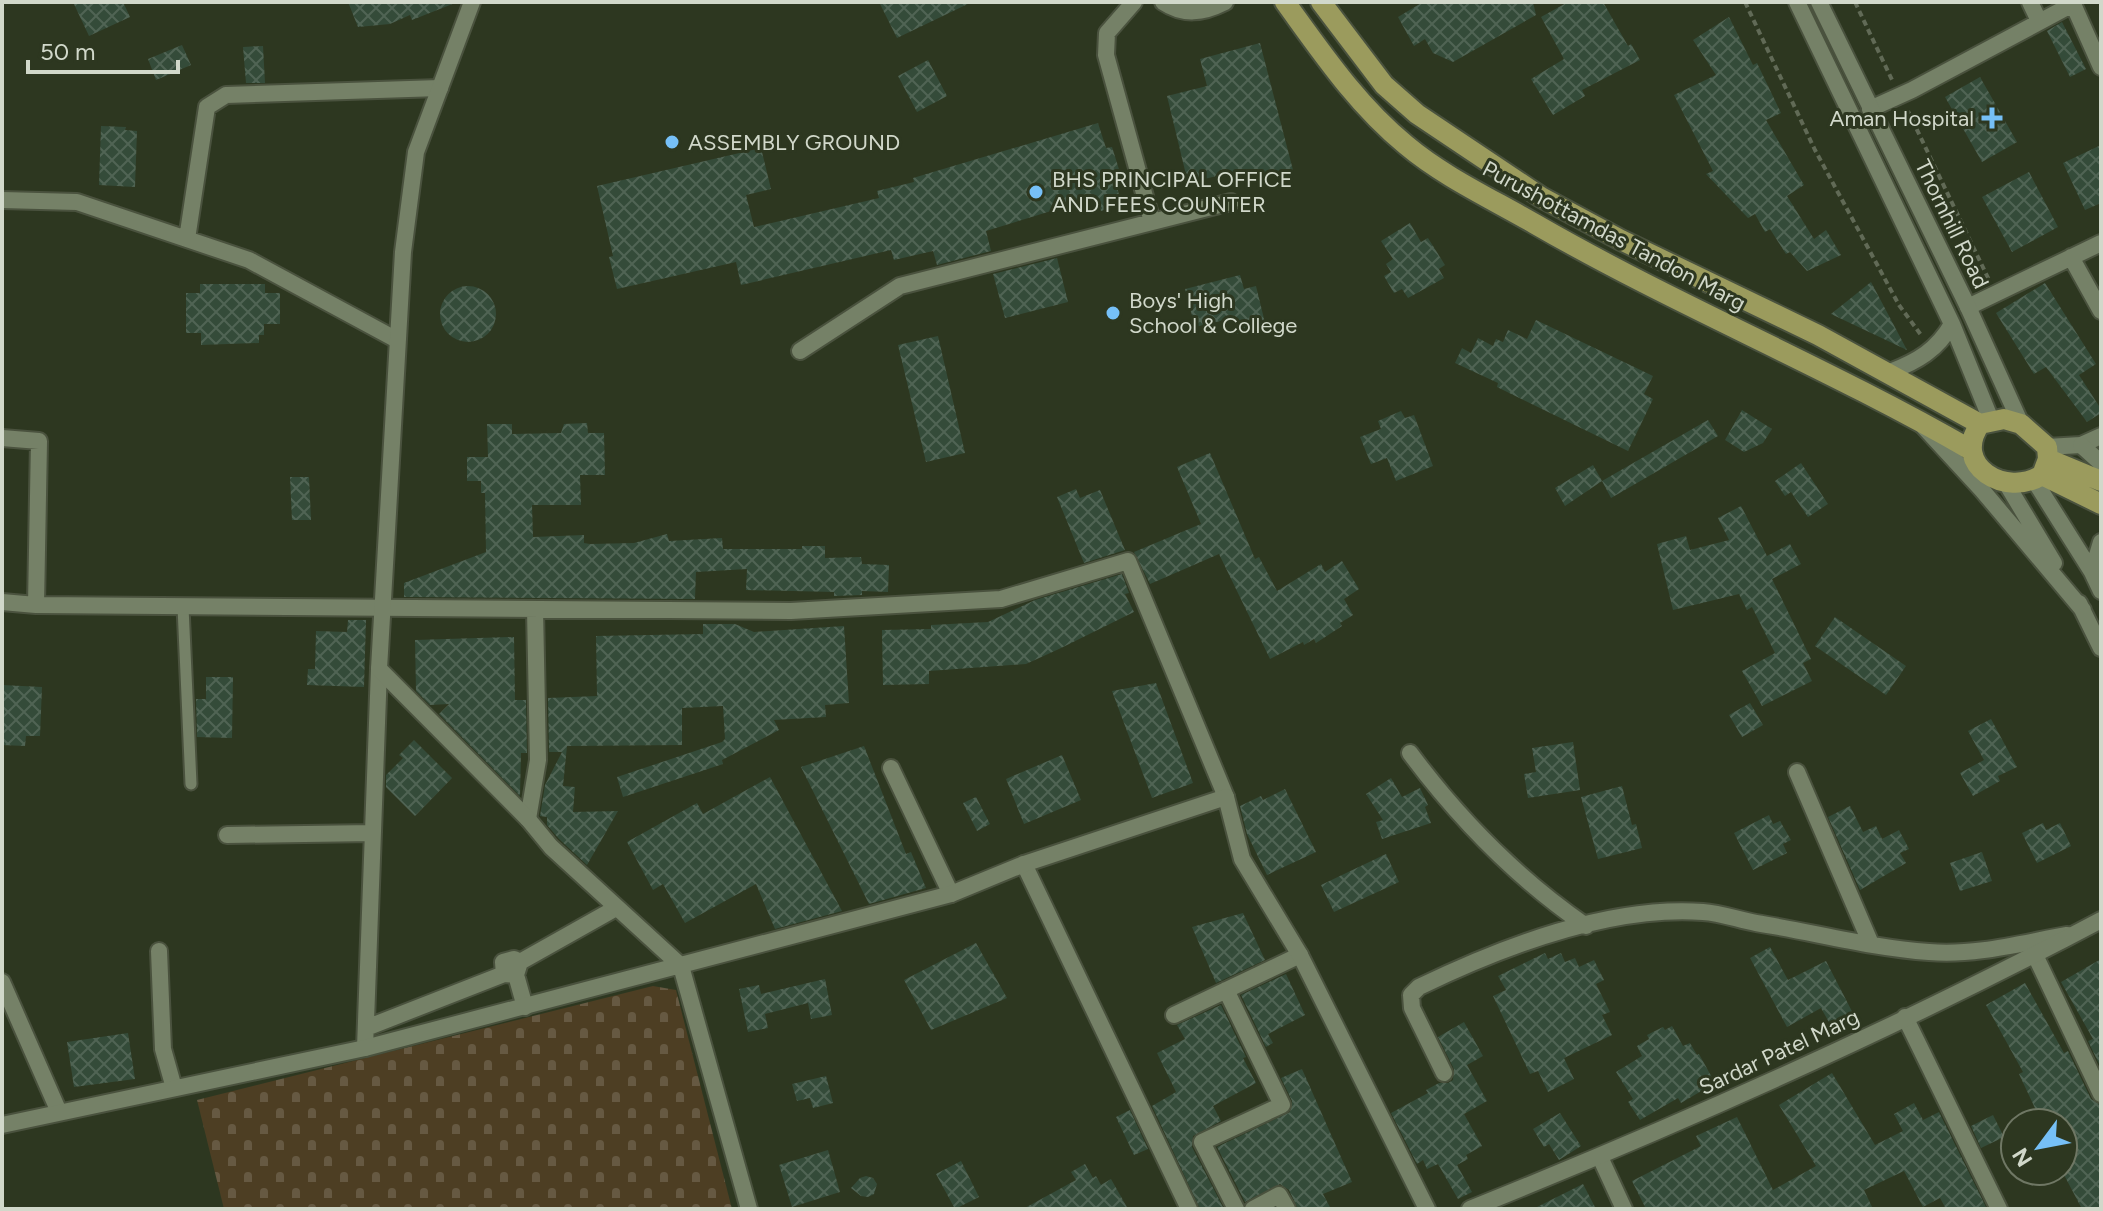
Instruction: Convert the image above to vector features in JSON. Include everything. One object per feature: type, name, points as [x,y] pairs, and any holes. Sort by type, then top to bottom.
[{"type":"main road","name":"Purushottamdas Tandon Marg","points":[[1285,2],[1345,85],[1376,119],[1407,147],[1444,172],[1588,255],[1913,416],[1971,450]]},
{"type":"main road","name":"Purushottamdas Tandon Marg","points":[[1321,2],[1384,85],[1417,114],[1555,205],[1985,422]]},
{"type":"main road","points":[[2043,466],[2022,484],[2006,483],[1987,475],[1976,463],[1971,450],[1973,434],[1985,422],[2004,419],[2021,424],[2036,435],[2043,466],[2101,504]]},
{"type":"main road","points":[[2043,466],[2101,481]]},
{"type":"street","points":[[365,1048],[379,669],[403,252],[416,152],[472,2]]},
{"type":"street","points":[[1134,2],[1107,33],[1106,55],[1152,222]]},
{"type":"street","points":[[1163,2],[1176,11],[1194,12],[1225,2]]},
{"type":"street","name":"Thornhill Road","points":[[1797,2],[1952,324],[1985,422]]},
{"type":"street","name":"Thornhill Road","points":[[1819,2],[1968,307],[2021,424]]},
{"type":"street","points":[[2030,2],[2039,21]]},
{"type":"street","points":[[1870,109],[2073,4],[2101,67]]},
{"type":"street","points":[[187,239],[207,107],[226,95],[440,88]]},
{"type":"street","points":[[2,200],[77,202],[249,260],[397,340]]},
{"type":"street","points":[[800,351],[900,286],[1231,202]]},
{"type":"street","points":[[1968,307],[2101,243]]},
{"type":"street","points":[[2071,257],[2101,311]]},
{"type":"street","points":[[1890,372],[1911,364],[1932,350],[1942,341],[1952,324]]},
{"type":"street","points":[[1913,416],[1982,490],[2083,610]]},
{"type":"street","points":[[2101,436],[2043,466],[2101,591]]},
{"type":"street","points":[[2,438],[39,441],[36,605]]},
{"type":"street","points":[[2081,445],[2101,463]]},
{"type":"street","points":[[2006,483],[2083,610],[2101,648]]},
{"type":"street","points":[[2092,572],[2101,542]]},
{"type":"street","points":[[2,602],[183,607],[791,611],[1001,599],[1128,561],[1226,797],[1242,859],[1300,955],[1427,1209]]},
{"type":"street","points":[[528,819],[538,760],[535,609]]},
{"type":"street","points":[[379,669],[528,819],[551,847],[681,966],[749,1209]]},
{"type":"street","points":[[1410,753],[1440,793],[1492,847],[1546,899],[1586,926]]},
{"type":"street","points":[[891,768],[951,894]]},
{"type":"street","points":[[1797,772],[1871,944]]},
{"type":"street","points":[[2,1125],[365,1048],[951,894],[1024,864],[1226,797]]},
{"type":"street","points":[[227,835],[373,833]]},
{"type":"street","points":[[1024,864],[1189,1209]]},
{"type":"street","points":[[366,1028],[513,970],[616,908]]},
{"type":"street","points":[[1444,1073],[1412,1008],[1411,995],[1419,987],[1514,945],[1586,926],[1645,913],[1704,912],[1871,944],[1930,952],[1973,952],[2076,933]]},
{"type":"street","name":"Sardar Patel Marg","points":[[1470,1209],[1600,1157],[1905,1017],[2101,920]]},
{"type":"street","points":[[159,951],[163,1049],[174,1088]]},
{"type":"street","points":[[1174,1015],[1300,955]]},
{"type":"street","points":[[2035,955],[2101,1094]]},
{"type":"street","points":[[513,970],[525,1007]]},
{"type":"street","points":[[2,982],[59,1112]]},
{"type":"street","points":[[1226,990],[1282,1105],[1202,1142],[1236,1209]]},
{"type":"street","points":[[1905,1017],[1999,1209]]},
{"type":"street","points":[[1600,1157],[1624,1209]]},
{"type":"street","points":[[1253,1209],[1279,1195],[1287,1209]]},
{"type":"lane","points":[[183,607],[191,784]]},
{"type":"path","points":[[1745,2],[1815,150],[1899,305],[1932,350]]},
{"type":"path","points":[[1855,2],[1995,293]]},
{"type":"green space","points":[[653,986],[676,990],[732,1209],[224,1209],[197,1100]]},
{"type":"building","points":[[73,2],[123,2],[130,17],[89,36]]},
{"type":"building","points":[[348,2],[455,3],[412,20],[410,15],[390,24],[358,27]]},
{"type":"building","points":[[879,2],[972,2],[897,38]]},
{"type":"building","points":[[1423,2],[1533,2],[1536,15],[1453,62],[1433,53],[1425,39],[1414,46],[1398,17]]},
{"type":"building","points":[[1568,2],[1603,2],[1628,46],[1631,44],[1640,60],[1582,90],[1585,96],[1553,115],[1531,79],[1564,59],[1541,17]]},
{"type":"building","points":[[1729,17],[1753,65],[1757,63],[1781,113],[1766,120],[1804,185],[1787,196],[1814,239],[1826,230],[1841,255],[1807,271],[1790,252],[1786,254],[1770,229],[1765,232],[1755,214],[1748,218],[1706,174],[1713,171],[1674,95],[1716,75],[1693,40]]},
{"type":"building","points":[[2062,22],[2086,69],[2070,77],[2047,31]]},
{"type":"building","points":[[1260,43],[1293,170],[1232,185],[1229,173],[1188,183],[1167,96],[1207,86],[1200,59]]},
{"type":"building","points":[[182,45],[191,65],[156,80],[148,59]]},
{"type":"building","points":[[263,46],[265,83],[246,83],[243,47]]},
{"type":"building","points":[[928,60],[947,96],[917,112],[898,76]]},
{"type":"building","points":[[1980,77],[2017,142],[1982,162],[1945,97]]},
{"type":"building","points":[[1098,123],[1106,148],[1112,147],[1123,182],[1116,184],[1122,205],[1101,211],[1097,197],[986,231],[991,251],[937,265],[933,251],[894,260],[891,250],[741,285],[736,262],[617,289],[597,186],[761,148],[771,189],[746,195],[754,227],[879,198],[877,191],[914,182],[913,178]]},
{"type":"building","points":[[101,126],[126,127],[125,130],[137,131],[135,187],[99,185]]},
{"type":"building","points":[[2101,145],[2101,203],[2085,210],[2063,163]]},
{"type":"building","points":[[2029,172],[2058,227],[2012,252],[1982,197]]},
{"type":"building","points":[[1410,223],[1421,242],[1428,238],[1445,265],[1439,269],[1444,278],[1408,298],[1402,289],[1394,293],[1384,276],[1391,272],[1386,264],[1393,259],[1381,241]]},
{"type":"building","points":[[1057,258],[1068,302],[1005,318],[993,274]]},
{"type":"building","points":[[1240,275],[1244,289],[1256,286],[1266,327],[1237,334],[1233,318],[1195,327],[1185,289]]},
{"type":"building","points":[[1871,282],[1907,350],[1831,314]]},
{"type":"building","points":[[2045,283],[2096,364],[2079,375],[2101,409],[2101,413],[2087,422],[2046,367],[2034,374],[1996,313]]},
{"type":"building","points":[[200,284],[265,284],[265,293],[280,293],[280,324],[264,324],[264,335],[259,335],[259,343],[201,345],[201,333],[186,333],[186,293],[200,293]]},
{"type":"building","points":[[468,286],[488,294],[496,314],[488,334],[468,342],[448,334],[440,314],[448,294]]},
{"type":"building","points":[[1536,320],[1653,376],[1644,394],[1653,399],[1628,451],[1455,363],[1462,348],[1471,353],[1478,338],[1493,346],[1496,339],[1503,342],[1508,330],[1527,339]]},
{"type":"building","points":[[938,336],[965,453],[926,462],[898,345]]},
{"type":"building","points":[[1742,410],[1772,429],[1763,443],[1744,452],[1725,440]]},
{"type":"building","points":[[1401,411],[1405,418],[1414,415],[1433,466],[1396,481],[1387,458],[1371,464],[1360,437],[1381,429],[1378,421]]},
{"type":"building","points":[[1708,420],[1718,436],[1611,498],[1602,481]]},
{"type":"building","points":[[587,423],[588,433],[604,433],[605,475],[580,475],[581,505],[532,505],[533,537],[584,535],[584,543],[590,544],[634,543],[667,534],[669,541],[722,538],[723,549],[825,546],[825,558],[861,557],[862,564],[889,565],[888,592],[862,591],[862,595],[834,596],[834,592],[746,590],[747,569],[696,572],[695,599],[404,597],[404,583],[486,552],[485,493],[481,493],[481,481],[467,481],[467,457],[488,457],[487,424],[512,424],[512,434],[561,433],[564,424]]},
{"type":"building","points":[[1210,453],[1255,559],[1259,557],[1277,591],[1321,564],[1325,572],[1342,561],[1359,589],[1344,599],[1353,615],[1340,623],[1342,626],[1316,643],[1314,639],[1304,645],[1303,642],[1270,659],[1219,554],[1150,584],[1134,552],[1201,524],[1177,467]]},
{"type":"building","points":[[1801,463],[1828,504],[1808,517],[1791,492],[1785,496],[1775,481]]},
{"type":"building","points":[[1593,465],[1602,481],[1565,506],[1555,488]]},
{"type":"building","points":[[290,477],[309,477],[311,520],[292,520]]},
{"type":"building","points":[[1076,489],[1080,498],[1100,490],[1125,550],[1084,563],[1057,497]]},
{"type":"building","points":[[1741,506],[1767,556],[1790,544],[1801,564],[1772,579],[1811,659],[1803,663],[1812,681],[1762,706],[1742,671],[1775,653],[1752,607],[1747,610],[1739,594],[1673,610],[1657,544],[1686,536],[1690,550],[1729,540],[1718,518]]},
{"type":"building","points":[[1122,574],[1129,593],[1125,594],[1134,612],[1059,649],[1026,664],[929,671],[929,684],[883,685],[882,630],[931,629],[931,625],[988,622],[1035,600]]},
{"type":"building","points":[[1835,617],[1906,666],[1886,695],[1815,646]]},
{"type":"building","points":[[348,620],[366,620],[364,687],[307,685],[308,669],[315,669],[316,631],[347,632]]},
{"type":"building","points":[[703,624],[735,624],[754,632],[844,626],[849,703],[825,705],[826,717],[774,720],[779,730],[722,760],[723,764],[623,797],[617,777],[722,742],[725,739],[723,706],[682,708],[682,745],[567,746],[563,786],[575,787],[573,812],[618,811],[587,865],[547,825],[547,817],[540,816],[545,785],[562,752],[549,752],[548,698],[597,696],[596,636],[703,634]]},
{"type":"building","points":[[514,637],[515,700],[526,700],[527,753],[521,753],[520,796],[439,714],[449,704],[430,705],[416,691],[415,640]]},
{"type":"building","points":[[206,677],[233,677],[232,738],[197,737],[196,699],[206,699]]},
{"type":"building","points":[[1156,683],[1193,783],[1152,798],[1112,691]]},
{"type":"building","points":[[2,685],[42,687],[40,736],[26,736],[25,746],[2,745]]},
{"type":"building","points":[[1750,703],[1763,725],[1742,737],[1729,715]]},
{"type":"building","points":[[1991,719],[2017,767],[1998,776],[2000,781],[1973,796],[1960,773],[1984,760],[1968,731]]},
{"type":"building","points":[[414,740],[452,778],[415,816],[386,787],[386,775],[403,758],[399,755]]},
{"type":"building","points":[[1573,742],[1580,790],[1528,798],[1524,774],[1536,772],[1532,748]]},
{"type":"building","points":[[864,746],[906,854],[911,852],[926,888],[869,904],[801,767]]},
{"type":"building","points":[[1062,755],[1081,800],[1024,824],[1006,779]]},
{"type":"building","points":[[770,777],[842,911],[775,929],[756,884],[685,923],[663,884],[653,890],[627,842],[697,803],[703,814]]},
{"type":"building","points":[[1391,778],[1402,797],[1420,788],[1428,805],[1425,807],[1431,823],[1382,839],[1376,822],[1383,820],[1366,794]]},
{"type":"building","points":[[1622,786],[1632,825],[1636,824],[1642,848],[1598,859],[1581,797]]},
{"type":"building","points":[[1285,789],[1316,852],[1267,875],[1247,834],[1240,806],[1261,796],[1263,800]]},
{"type":"building","points":[[976,797],[990,824],[977,831],[963,803]]},
{"type":"building","points":[[1850,806],[1863,832],[1876,826],[1882,839],[1899,830],[1909,849],[1900,853],[1906,863],[1860,890],[1828,817]]},
{"type":"building","points":[[1769,815],[1773,824],[1780,821],[1791,840],[1783,844],[1787,853],[1753,870],[1734,833]]},
{"type":"building","points":[[2043,823],[2046,830],[2060,823],[2071,846],[2037,863],[2022,833]]},
{"type":"building","points":[[1982,852],[1992,881],[1960,891],[1950,863]]},
{"type":"building","points":[[1386,854],[1399,882],[1334,912],[1321,885]]},
{"type":"building","points":[[1243,913],[1265,960],[1216,983],[1192,927]]},
{"type":"building","points":[[976,943],[1007,998],[931,1030],[904,980]]},
{"type":"building","points":[[1770,947],[1788,980],[1826,961],[1857,1021],[1835,1033],[1821,1008],[1787,1027],[1750,958]]},
{"type":"building","points":[[1545,953],[1548,959],[1561,953],[1565,962],[1575,958],[1579,967],[1594,960],[1604,980],[1596,984],[1610,1012],[1602,1015],[1612,1035],[1564,1058],[1574,1079],[1548,1092],[1538,1071],[1530,1074],[1493,996],[1506,990],[1498,976]]},
{"type":"building","points":[[2101,959],[2101,1068],[2088,1041],[2093,1039],[2061,982]]},
{"type":"building","points":[[1286,974],[1305,1015],[1268,1034],[1273,1043],[1266,1047],[1241,995]]},
{"type":"building","points":[[825,979],[832,1015],[811,1019],[808,1003],[765,1014],[768,1028],[748,1032],[739,989],[759,985],[761,994]]},
{"type":"building","points":[[2025,983],[2064,1053],[2068,1051],[2091,1099],[2101,1105],[2101,1209],[2082,1209],[2070,1187],[2079,1187],[2079,1107],[2034,1107],[2019,1074],[2023,1072],[1986,1005]]},
{"type":"building","points":[[1221,1005],[1256,1083],[1213,1106],[1221,1121],[1193,1136],[1192,1147],[1224,1209],[1200,1209],[1152,1106],[1176,1092],[1157,1053],[1185,1039],[1177,1025]]},
{"type":"building","points":[[1464,1022],[1483,1056],[1467,1065],[1487,1101],[1464,1114],[1482,1146],[1466,1155],[1468,1159],[1457,1165],[1472,1192],[1458,1199],[1438,1164],[1427,1169],[1423,1160],[1417,1164],[1391,1113],[1428,1093],[1426,1090],[1439,1083],[1453,1080],[1454,1069],[1438,1037]]},
{"type":"building","points":[[1672,1026],[1683,1046],[1690,1043],[1699,1054],[1715,1083],[1681,1103],[1678,1098],[1640,1120],[1628,1102],[1633,1099],[1616,1072],[1642,1056],[1637,1046],[1649,1039],[1647,1035]]},
{"type":"building","points":[[128,1033],[135,1079],[74,1087],[67,1042]]},
{"type":"building","points":[[1302,1069],[1352,1182],[1323,1194],[1331,1209],[1298,1209],[1289,1190],[1280,1184],[1245,1202],[1217,1147],[1290,1112],[1292,1101],[1281,1078]]},
{"type":"building","points":[[1832,1073],[1875,1145],[1903,1131],[1894,1114],[1914,1103],[1923,1120],[1939,1112],[1987,1209],[1946,1209],[1940,1198],[1923,1207],[1904,1171],[1864,1190],[1873,1209],[1646,1209],[1632,1181],[1701,1146],[1696,1136],[1737,1117],[1773,1190],[1816,1166],[1779,1105]]},
{"type":"building","points":[[826,1076],[833,1103],[813,1108],[810,1098],[797,1101],[792,1084]]},
{"type":"building","points":[[1130,1110],[1148,1149],[1134,1155],[1116,1117]]},
{"type":"building","points":[[1560,1113],[1581,1146],[1559,1160],[1549,1144],[1544,1147],[1533,1129]]},
{"type":"building","points":[[1993,1115],[1999,1127],[1999,1139],[1981,1148],[1971,1126]]},
{"type":"building","points":[[828,1150],[840,1192],[792,1207],[779,1165]]},
{"type":"building","points":[[961,1161],[979,1197],[955,1209],[936,1174]]},
{"type":"building","points":[[1085,1164],[1101,1185],[1111,1179],[1128,1209],[1023,1209],[1076,1180],[1071,1172]]},
{"type":"building","points":[[866,1176],[873,1178],[877,1184],[874,1194],[868,1197],[851,1188]]},
{"type":"building","points":[[1583,1184],[1596,1209],[1533,1209]]},
{"type":"place","name":"Aman Hospital","points":[[1992,118]]},
{"type":"place","name":"ASSEMBLY GROUND","points":[[672,142]]},
{"type":"place","name":"BHS PRINCIPAL OFFICE AND FEES COUNTER","points":[[1036,192]]},
{"type":"place","name":"Boys' High School & College","points":[[1113,313]]}]
